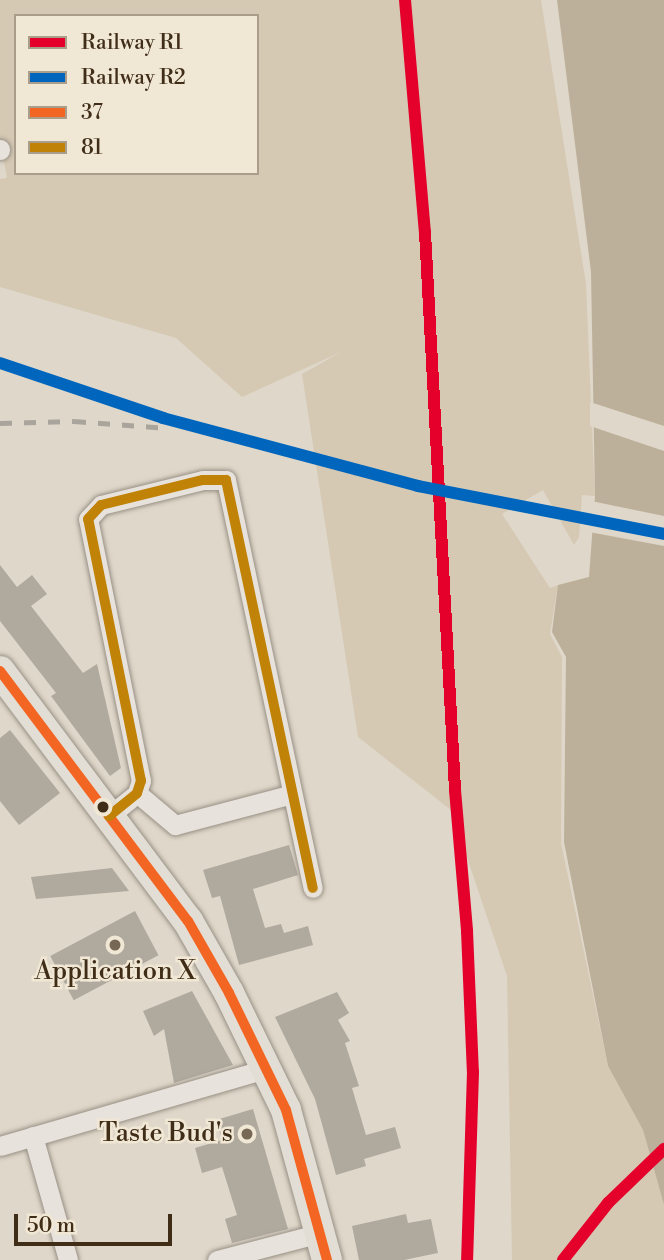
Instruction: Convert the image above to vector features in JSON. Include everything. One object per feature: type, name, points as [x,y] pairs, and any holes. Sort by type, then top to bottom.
[{"type":"main road","points":[[0,671],[188,921],[268,1068],[285,1110],[324,1246]]},
{"type":"street","points":[[109,816],[137,793],[138,764],[88,531],[88,519],[101,505],[203,480],[226,480],[313,888]]},
{"type":"street","points":[[137,793],[175,825],[292,794]]},
{"type":"street","points":[[0,1146],[268,1068]]},
{"type":"street","points":[[33,1136],[68,1260]]},
{"type":"street","points":[[217,1260],[324,1246]]},
{"type":"shaded area","points":[[0,0],[541,0],[586,284],[595,496],[582,495],[579,537],[574,545],[543,490],[502,514],[550,588],[558,585],[550,634],[562,657],[561,843],[608,1066],[643,1130],[664,1205],[664,1260],[512,1260],[507,976],[451,810],[358,737],[302,374],[341,352],[242,397],[176,338],[0,287],[0,179],[7,178],[0,141]]},
{"type":"shaded area","points":[[557,0],[664,0],[664,1205],[643,1130],[608,1066],[564,842],[566,657],[552,632],[558,585],[589,577],[595,496],[591,272]]},
{"type":"pier","points":[[590,402],[664,426],[664,451],[590,426]]},
{"type":"pier","points":[[591,501],[664,516],[664,546],[589,532]]},
{"type":"building","points":[[0,565],[17,587],[32,575],[47,594],[31,606],[83,673],[97,664],[121,768],[110,776],[51,696],[56,693],[0,621]]},
{"type":"building","points":[[10,730],[60,793],[19,825],[0,801],[0,738]]},
{"type":"building","points":[[289,845],[298,875],[253,889],[265,928],[281,924],[284,933],[308,926],[313,945],[239,965],[220,896],[212,898],[203,870]]},
{"type":"building","points":[[112,868],[129,891],[36,899],[31,877]]},
{"type":"building","points":[[135,911],[158,955],[74,1000],[50,956]]},
{"type":"building","points":[[192,991],[233,1065],[174,1083],[164,1029],[154,1036],[143,1011]]},
{"type":"building","points":[[337,992],[349,1013],[338,1020],[350,1041],[345,1043],[359,1086],[352,1088],[366,1135],[395,1127],[401,1148],[364,1159],[366,1166],[336,1175],[315,1099],[275,1017]]},
{"type":"building","points":[[253,1109],[288,1229],[232,1243],[225,1219],[237,1215],[222,1167],[202,1173],[195,1148],[222,1140],[216,1120]]},
{"type":"building","points":[[406,1214],[408,1223],[431,1219],[438,1253],[404,1260],[359,1260],[352,1226]]},
{"type":"railway","points":[[0,363],[163,418],[418,486],[664,534]]},
{"type":"railway","points":[[0,423],[74,421],[168,428]]},
{"type":"railway","points":[[563,1260],[608,1203],[664,1149]]},
{"type":"rail line","name":"R1","points":[[405,0],[425,232],[455,790],[467,931],[473,1072],[467,1260]]},
{"type":"rail line","name":"R2","points":[[0,363],[163,418],[418,486],[664,534]]},
{"type":"rail line","name":"R1","points":[[563,1260],[608,1203],[664,1149]]},
{"type":"transit line","name":"81","points":[[109,816],[137,793],[141,781],[88,519],[101,505],[203,480],[226,480],[313,888]]},
{"type":"transit line","name":"37","points":[[0,671],[188,921],[229,993],[286,1110],[327,1260]]},
{"type":"place","name":"Application X","points":[[115,945]]},
{"type":"place","name":"Taste Bud's","points":[[247,1134]]}]
